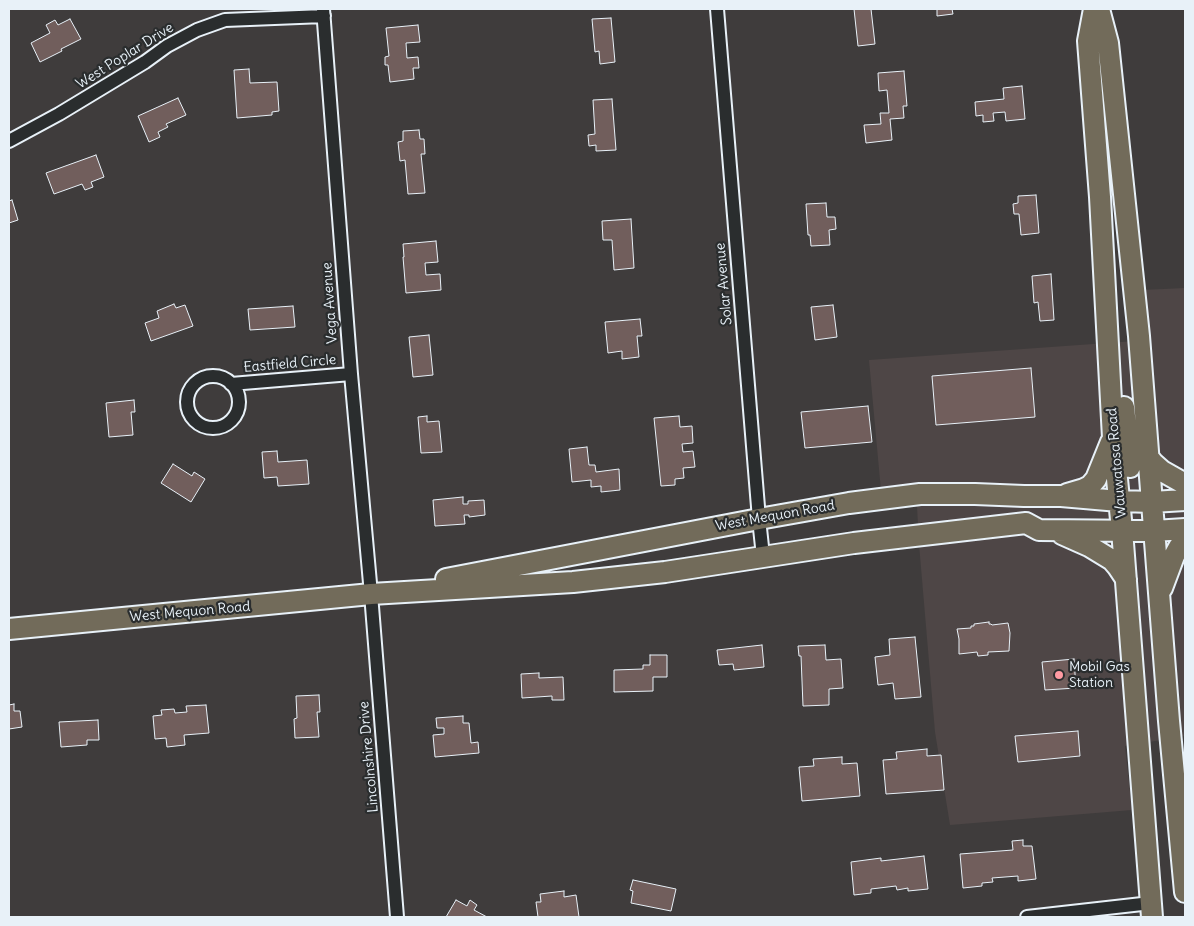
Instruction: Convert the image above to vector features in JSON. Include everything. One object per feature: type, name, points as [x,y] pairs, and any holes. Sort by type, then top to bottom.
[{"type":"main road","name":"Wauwatosa Road","points":[[1094,9],[1088,42],[1100,198],[1113,438],[1159,594],[1185,892]]},
{"type":"main road","name":"Wauwatosa Road","points":[[1099,9],[1108,43],[1139,336],[1148,457],[1126,579],[1151,910]]},
{"type":"main road","points":[[1108,344],[1123,405],[1130,479],[1143,553],[1153,670],[1169,721]]},
{"type":"main road","points":[[1061,496],[1075,493],[1090,486],[1102,467],[1113,438]]},
{"type":"main road","points":[[1148,457],[1162,471],[1185,484]]},
{"type":"main road","name":"West Mequon Road","points":[[371,594],[759,519],[850,503],[920,494],[1061,496],[1185,529]]},
{"type":"main road","points":[[1024,496],[1026,523],[1043,519],[1185,513]]},
{"type":"main road","name":"West Mequon Road","points":[[9,629],[371,594],[572,582],[665,572],[854,543],[1026,523],[1039,530],[1056,530],[1137,515],[1185,500]]},
{"type":"main road","points":[[1056,530],[1064,536],[1089,546],[1108,557],[1118,566],[1126,579]]},
{"type":"main road","points":[[1159,594],[1174,556],[1179,546],[1185,541]]},
{"type":"street","name":"Solar Avenue","points":[[716,9],[763,556]]},
{"type":"street","name":"West Poplar Drive","points":[[9,141],[59,114],[145,62],[167,46],[197,30],[225,20],[323,12]]},
{"type":"street","name":"Vega Avenue","points":[[323,12],[351,374],[371,594]]},
{"type":"street","name":"Eastfield Circle","points":[[231,384],[239,400],[238,409],[228,423],[220,427],[210,428],[202,426],[194,420],[189,413],[187,397],[195,383],[209,376],[217,376],[231,384],[351,374]]},
{"type":"street","name":"Lincolnshire Drive","points":[[371,594],[397,917]]},
{"type":"street","points":[[1027,917],[1151,910]]},
{"type":"shaded area","points":[[1185,288],[1185,736],[1125,746],[1132,810],[950,825],[935,732],[916,487],[881,491],[869,360],[1149,340],[1142,290]]},
{"type":"building","points":[[854,9],[871,9],[875,44],[858,46]]},
{"type":"building","points":[[937,9],[952,9],[953,14],[937,16]]},
{"type":"building","points":[[611,18],[615,62],[600,64],[599,51],[595,52],[592,19]]},
{"type":"building","points":[[70,19],[81,39],[40,62],[31,43],[50,33],[46,25],[55,20],[58,25]]},
{"type":"building","points":[[418,25],[420,42],[406,43],[407,58],[418,57],[419,68],[413,68],[414,79],[390,82],[388,65],[385,65],[385,57],[389,56],[386,28]]},
{"type":"building","points":[[249,69],[250,83],[277,82],[279,111],[272,112],[272,115],[237,118],[234,70]]},
{"type":"building","points":[[904,71],[907,106],[903,106],[904,118],[890,119],[892,140],[866,143],[864,125],[881,124],[880,113],[889,113],[887,90],[879,91],[878,73]]},
{"type":"building","points":[[1022,86],[1025,119],[1006,121],[1005,112],[993,113],[994,121],[983,122],[983,115],[976,116],[975,102],[1004,99],[1003,88]]},
{"type":"building","points":[[178,98],[186,115],[166,124],[168,127],[158,132],[160,137],[149,142],[138,116]]},
{"type":"building","points":[[612,99],[616,150],[596,151],[596,145],[589,146],[588,135],[595,134],[593,100]]},
{"type":"building","points":[[419,130],[420,139],[424,139],[425,154],[421,154],[425,193],[408,194],[405,160],[400,161],[398,142],[403,141],[403,131]]},
{"type":"building","points":[[96,155],[104,177],[91,182],[93,187],[85,190],[82,184],[54,194],[46,173]]},
{"type":"building","points":[[1036,195],[1039,233],[1021,235],[1019,214],[1014,214],[1013,204],[1018,203],[1018,196]]},
{"type":"building","points":[[12,200],[18,220],[9,223],[9,201]]},
{"type":"building","points":[[826,203],[827,217],[835,217],[836,229],[829,230],[830,245],[811,246],[810,235],[808,235],[806,204]]},
{"type":"building","points":[[631,219],[634,268],[614,270],[612,240],[603,240],[602,221]]},
{"type":"building","points":[[436,241],[438,262],[425,263],[426,275],[440,274],[441,290],[406,293],[403,244]]},
{"type":"building","points":[[1051,274],[1054,320],[1040,321],[1038,302],[1034,303],[1032,276]]},
{"type":"building","points":[[174,304],[176,308],[185,305],[193,326],[151,341],[145,323],[159,318],[157,311]]},
{"type":"building","points":[[833,305],[837,337],[815,340],[811,307]]},
{"type":"building","points":[[293,306],[295,327],[250,330],[248,309]]},
{"type":"building","points":[[640,319],[642,336],[637,336],[639,357],[622,359],[622,351],[608,353],[605,322]]},
{"type":"building","points":[[429,335],[433,375],[413,377],[409,337]]},
{"type":"building","points":[[1031,368],[1035,417],[936,425],[932,376]]},
{"type":"building","points":[[134,400],[135,412],[131,412],[133,435],[109,437],[106,403]]},
{"type":"building","points":[[868,406],[872,442],[805,448],[801,412]]},
{"type":"building","points":[[427,416],[427,422],[439,421],[442,452],[421,453],[418,417]]},
{"type":"building","points":[[679,416],[680,427],[692,426],[693,443],[682,444],[683,452],[693,451],[695,467],[683,468],[684,478],[675,479],[675,485],[661,486],[654,418]]},
{"type":"building","points":[[587,447],[589,465],[595,465],[596,472],[619,469],[620,490],[601,492],[601,486],[591,487],[591,480],[572,482],[569,449]]},
{"type":"building","points":[[277,451],[278,462],[307,460],[309,484],[278,486],[277,477],[264,478],[262,452]]},
{"type":"building","points":[[173,464],[192,476],[194,472],[205,479],[191,502],[161,483]]},
{"type":"building","points":[[463,497],[463,504],[468,504],[468,501],[484,500],[485,515],[469,517],[469,515],[464,515],[465,524],[435,526],[433,500]]},
{"type":"building","points":[[989,622],[992,625],[1008,623],[1010,633],[1009,651],[988,652],[988,655],[978,656],[977,652],[959,654],[957,629],[971,628],[974,624]]},
{"type":"building","points":[[915,637],[921,697],[895,699],[893,683],[878,685],[875,657],[890,655],[889,639]]},
{"type":"building","points":[[762,645],[764,667],[734,670],[733,664],[719,665],[717,650]]},
{"type":"building","points":[[825,645],[826,660],[841,659],[843,688],[829,689],[829,705],[803,706],[801,656],[799,656],[798,646]]},
{"type":"building","points":[[650,655],[667,655],[667,677],[653,677],[653,691],[614,692],[614,670],[643,669],[643,665],[650,665]]},
{"type":"building","name":"Mobil Gas Station","points":[[1074,659],[1076,688],[1045,690],[1042,662]]},
{"type":"building","points":[[539,673],[539,678],[563,677],[564,700],[552,700],[552,696],[522,698],[521,674]]},
{"type":"building","points":[[319,695],[320,712],[317,712],[319,737],[295,738],[294,719],[297,718],[296,696]]},
{"type":"building","points":[[14,704],[14,711],[20,711],[22,727],[9,729],[9,705]]},
{"type":"building","points":[[206,705],[209,733],[184,735],[185,745],[167,747],[166,738],[155,739],[153,716],[162,715],[161,710],[174,709],[175,713],[187,712],[186,706]]},
{"type":"building","points":[[463,716],[463,723],[469,723],[471,743],[478,742],[479,753],[435,757],[433,735],[444,734],[444,728],[437,728],[436,718]]},
{"type":"building","points":[[98,720],[99,740],[87,740],[87,745],[61,747],[59,722]]},
{"type":"building","points":[[1078,731],[1080,756],[1018,762],[1015,736]]},
{"type":"building","points":[[927,749],[927,756],[941,755],[944,790],[886,794],[883,760],[897,759],[896,752]]},
{"type":"building","points":[[842,757],[842,764],[857,763],[860,796],[802,801],[799,767],[814,766],[813,759]]},
{"type":"building","points":[[1023,840],[1023,846],[1032,846],[1036,879],[1018,881],[1018,876],[992,878],[993,882],[982,883],[982,886],[963,888],[960,854],[1013,850],[1012,841]]},
{"type":"building","points":[[924,856],[928,889],[908,891],[908,888],[897,890],[896,886],[871,889],[871,893],[854,895],[851,862],[881,858],[881,861]]},
{"type":"building","points":[[633,880],[676,889],[671,911],[631,903],[633,891],[630,890]]},
{"type":"building","points":[[564,891],[564,897],[576,895],[579,917],[538,917],[536,902],[541,902],[540,894]]},
{"type":"building","points":[[456,900],[467,906],[470,900],[477,905],[474,910],[487,917],[446,917]]},
{"type":"place","name":"Mobil Gas Station","points":[[1059,675]]}]
